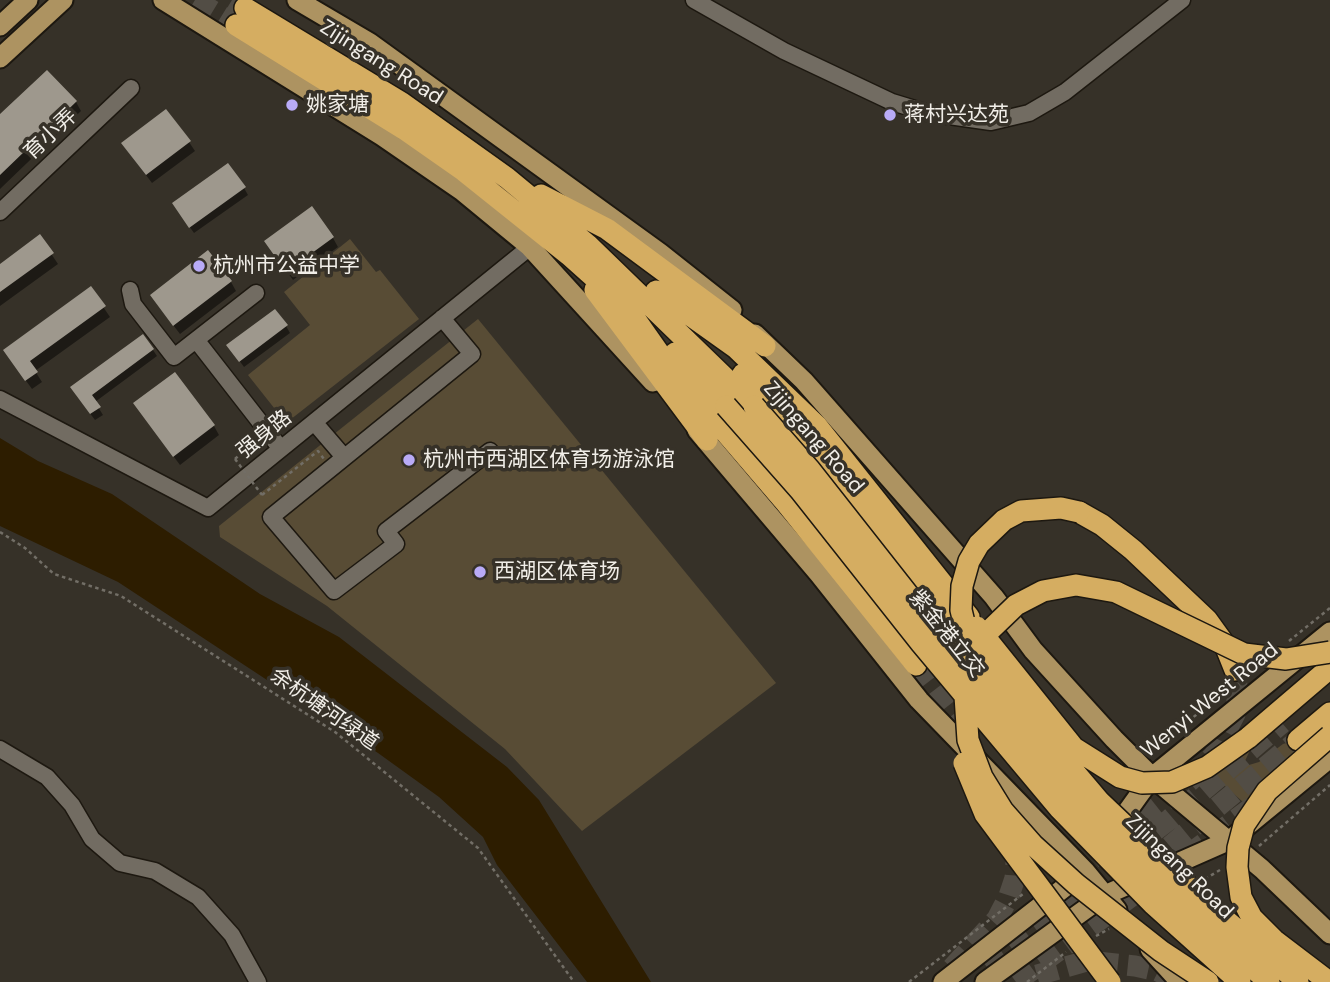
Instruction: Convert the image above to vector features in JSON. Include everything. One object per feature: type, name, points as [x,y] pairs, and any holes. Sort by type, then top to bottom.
[{"type":"highway","name":"Zijingang Road","points":[[569,255],[464,171],[240,17],[402,103],[507,178],[772,402],[810,470],[991,700],[1077,801],[1171,896],[1269,982]]},
{"type":"highway","points":[[507,178],[607,229],[765,346]]},
{"type":"highway","points":[[588,246],[639,276],[672,305],[736,348],[772,402],[864,509],[997,680],[1099,801],[1208,905],[1298,982]]},
{"type":"highway","points":[[569,255],[626,306],[666,363],[786,503],[916,664]]},
{"type":"highway","points":[[569,255],[707,440]]},
{"type":"highway","name":"紫金港立交","points":[[626,306],[726,406],[830,526],[921,643],[1090,842],[1240,982]]},
{"type":"highway","points":[[772,402],[880,503],[1068,741],[1088,759],[1111,773],[1156,784],[1193,775],[1248,738],[1330,668]]},
{"type":"highway","points":[[969,643],[961,610],[962,586],[979,544],[1004,520],[1021,511],[1061,508],[1079,512],[1102,524],[1133,550],[1207,620],[1225,645],[1235,670]]},
{"type":"highway","points":[[1208,982],[1151,943],[1076,884],[1033,845],[1003,811],[982,777],[968,740],[965,696],[970,668],[988,632],[1016,605],[1043,591],[1076,585],[1116,592],[1244,654],[1286,659],[1330,652]]},
{"type":"highway","points":[[921,643],[943,681],[966,770],[979,803],[1110,982]]},
{"type":"highway","points":[[1282,723],[1330,683]]},
{"type":"highway","points":[[1298,740],[1330,713]]},
{"type":"highway","points":[[1329,982],[1274,940],[1252,918],[1241,897],[1237,867],[1238,848],[1244,825],[1267,790],[1330,736]]},
{"type":"main road","points":[[0,26],[28,0]]},
{"type":"main road","points":[[0,58],[63,0]]},
{"type":"main road","points":[[163,0],[382,136],[462,191],[530,247],[707,440],[919,700],[1085,871],[1180,982]]},
{"type":"main road","name":"Zijingang Road","points":[[297,0],[370,44],[660,253],[737,315],[765,346],[804,382],[994,597],[1033,650],[1152,777],[1230,840],[1330,934]]},
{"type":"main road","name":"Wenyi West Road","points":[[943,982],[1085,871],[1152,777],[1330,632]]},
{"type":"main road","points":[[985,982],[1105,895],[1230,840],[1330,758]]},
{"type":"street","points":[[694,0],[783,51],[892,102],[928,113],[991,122],[1029,113],[1065,92],[1182,0]]},
{"type":"street","name":"育小弄","points":[[0,212],[131,88]]},
{"type":"street","name":"强身路","points":[[0,399],[208,508],[530,247]]},
{"type":"street","points":[[130,290],[133,304],[174,357],[256,293]]},
{"type":"street","points":[[442,318],[472,354],[271,517],[334,591],[396,544],[386,531],[490,451]]},
{"type":"street","points":[[197,341],[281,449]]},
{"type":"street","points":[[314,422],[344,457]]},
{"type":"street","points":[[0,749],[47,777],[72,805],[92,839],[120,863],[155,871],[198,897],[232,935],[258,982]]},
{"type":"path","points":[[250,445],[235,459],[262,495],[318,451],[331,468]]},
{"type":"path","name":"余杭塘河绿道","points":[[0,532],[25,548],[54,574],[121,596],[335,732],[478,848],[574,982]]},
{"type":"shaded area","points":[[350,239],[376,272],[380,270],[419,319],[286,423],[248,375],[310,325],[284,292]]},
{"type":"shaded area","name":"西湖区体育场","points":[[478,319],[776,683],[582,831],[505,749],[327,606],[220,537],[219,526]]},
{"type":"shaded area","points":[[0,438],[38,461],[112,494],[260,594],[339,637],[507,767],[539,800],[651,982],[587,982],[497,865],[483,837],[439,797],[378,753],[118,582],[0,526]]},
{"type":"shaded area","points":[[1330,730],[1243,802],[1208,771],[1251,748],[1245,761],[1249,765],[1259,762],[1283,744]]},
{"type":"building","points":[[47,70],[77,101],[0,175],[0,114]]},
{"type":"building","points":[[166,109],[191,141],[146,175],[121,143]]},
{"type":"building","points":[[228,163],[246,187],[189,228],[172,203]]},
{"type":"building","points":[[312,206],[334,237],[286,272],[264,241]]},
{"type":"building","points":[[40,234],[54,253],[0,292],[0,264]]},
{"type":"building","points":[[208,250],[232,281],[173,326],[150,295]]},
{"type":"building","points":[[91,286],[106,306],[30,361],[38,372],[25,381],[3,350]]},
{"type":"building","points":[[275,309],[288,325],[239,362],[226,345]]},
{"type":"building","points":[[143,334],[154,349],[92,395],[101,407],[90,414],[70,387]]},
{"type":"building","points":[[175,372],[215,425],[173,457],[133,403]]},
{"type":"tunnel","points":[[195,0],[236,25]]},
{"type":"tunnel","points":[[232,0],[245,8]]},
{"type":"tunnel","points":[[916,665],[972,738]]},
{"type":"tunnel","points":[[1068,878],[1191,780],[1214,755],[1235,714],[1238,694],[1235,670]]},
{"type":"tunnel","points":[[983,962],[1170,819],[1282,723]]},
{"type":"tunnel","points":[[1146,866],[1298,740]]},
{"type":"tunnel","points":[[1187,856],[1259,802]]},
{"type":"tunnel","points":[[952,968],[997,919],[1015,878],[1017,847]]},
{"type":"tunnel","points":[[1016,982],[1152,881]]},
{"type":"tunnel","points":[[1037,975],[1087,961],[1158,971],[1180,982]]},
{"type":"place","name":"姚家塘","points":[[292,105]]},
{"type":"place","name":"蒋村兴达苑","points":[[890,115]]},
{"type":"place","name":"杭州市公益中学","points":[[199,266]]},
{"type":"place","name":"杭州市西湖区体育场游泳馆","points":[[409,460]]},
{"type":"place","name":"西湖区体育场","points":[[480,572]]}]
